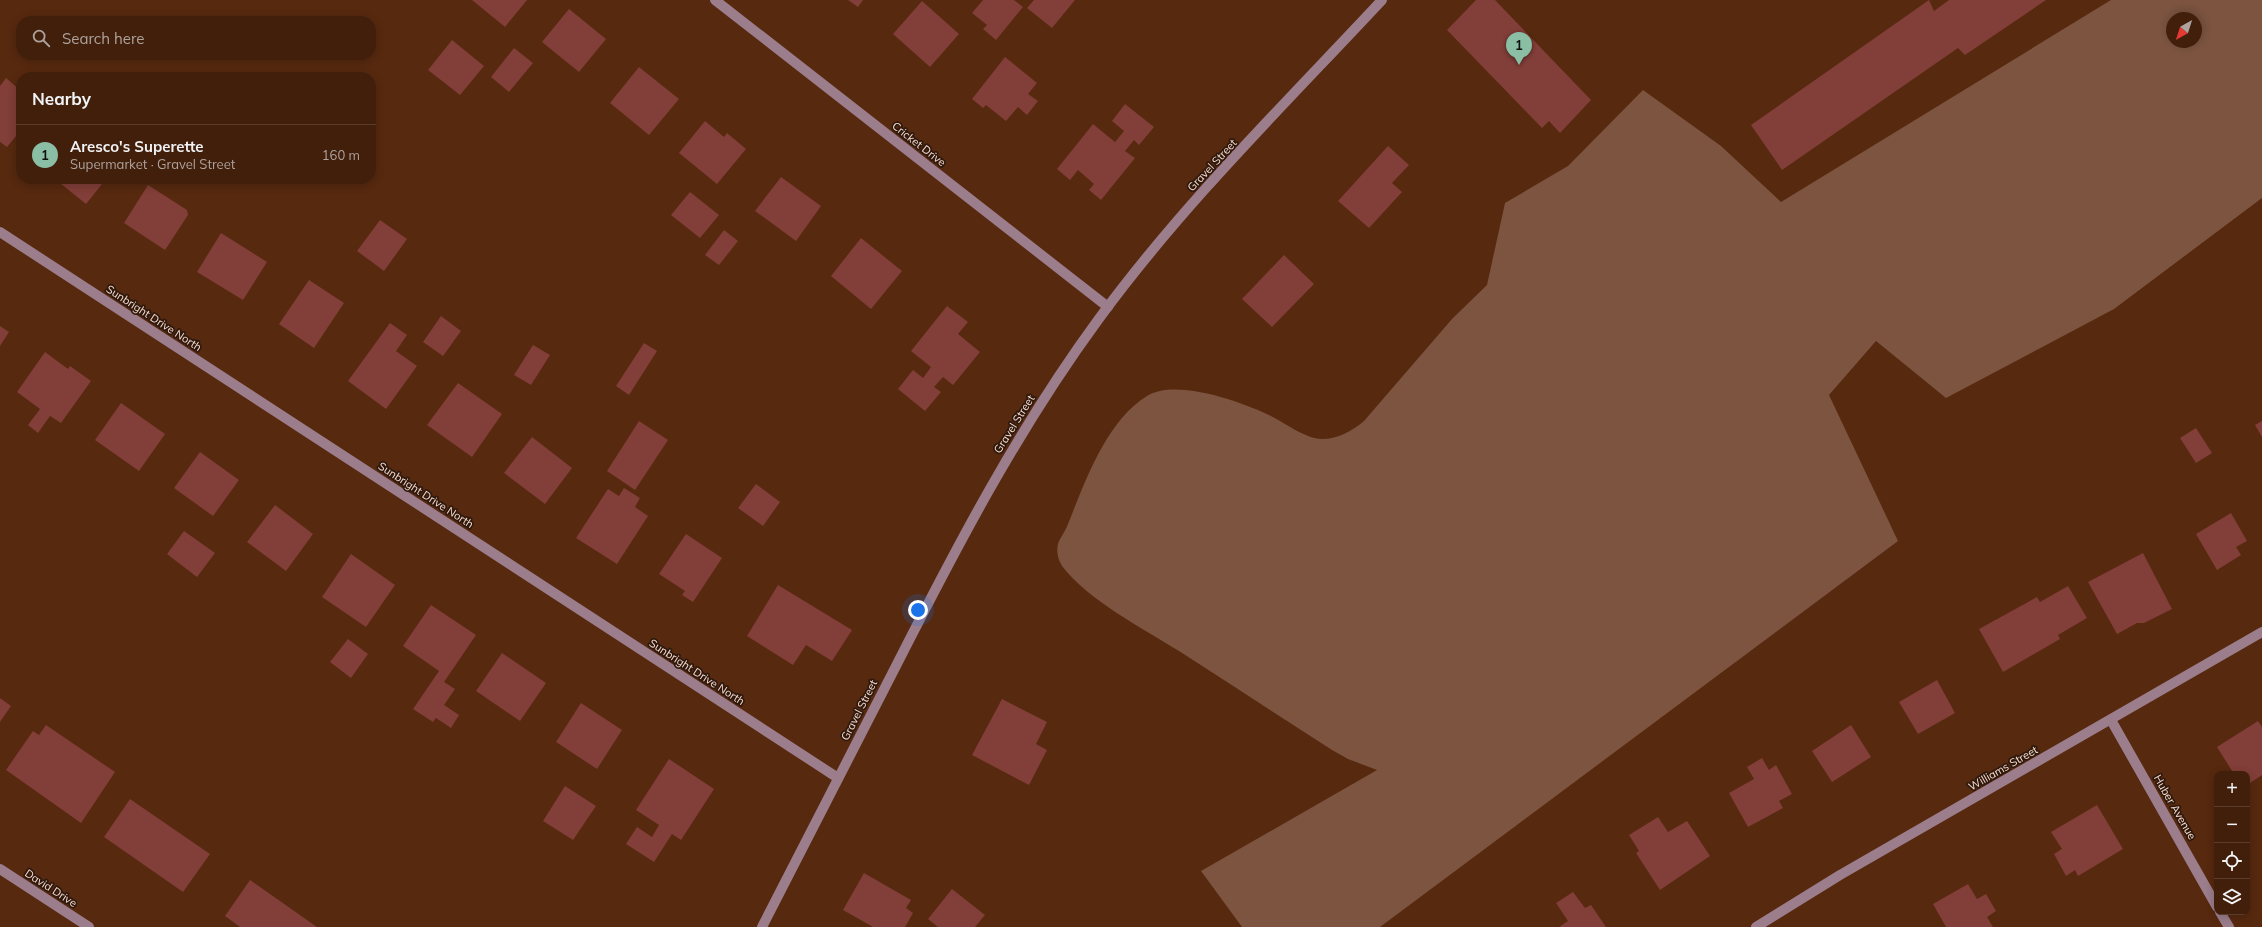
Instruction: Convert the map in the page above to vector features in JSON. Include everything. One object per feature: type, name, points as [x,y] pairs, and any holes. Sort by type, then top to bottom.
[{"type":"street","name":"Cricket Drive","points":[[715,0],[1108,307]]},
{"type":"street","name":"Gravel Street","points":[[762,927],[948,563],[1003,464],[1052,386],[1108,307],[1181,216],[1382,0]]},
{"type":"street","name":"Sunbright Drive North","points":[[0,232],[838,778]]},
{"type":"street","name":"Williams Street","points":[[1756,927],[1840,876],[2262,632]]},
{"type":"street","name":"Huber Avenue","points":[[2112,720],[2214,902]]},
{"type":"street","name":"David Drive","points":[[0,869],[89,927]]},
{"type":"street","points":[[2222,915],[2228,927]]},
{"type":"shaded area","points":[[2111,0],[2262,0],[2262,198],[2114,309],[1946,398],[1876,341],[1829,395],[1898,541],[1380,927],[1242,927],[1201,871],[1377,770],[1348,759],[1332,750],[1179,651],[1116,613],[1086,590],[1062,566],[1058,554],[1059,541],[1098,454],[1108,436],[1133,407],[1147,396],[1159,391],[1175,390],[1209,394],[1243,404],[1271,416],[1303,434],[1316,438],[1328,439],[1344,434],[1364,421],[1452,319],[1487,285],[1505,203],[1568,166],[1643,90],[1721,146],[1781,202]]},
{"type":"building","points":[[472,0],[527,0],[505,27]]},
{"type":"building","points":[[848,0],[863,0],[858,7]]},
{"type":"building","points":[[983,0],[1014,0],[1023,7],[996,40],[983,29],[987,25],[972,13]]},
{"type":"building","points":[[1034,0],[1075,0],[1052,28],[1027,8]]},
{"type":"building","points":[[1476,0],[1495,0],[1591,100],[1560,133],[1549,121],[1542,128],[1447,30]]},
{"type":"building","points":[[1929,0],[1934,11],[1949,0],[2046,0],[1965,55],[1958,48],[1782,170],[1751,125]]},
{"type":"building","points":[[922,1],[959,34],[930,67],[893,34]]},
{"type":"building","points":[[569,9],[606,39],[579,72],[542,42]]},
{"type":"building","points":[[452,40],[484,66],[460,95],[428,70]]},
{"type":"building","points":[[514,48],[533,63],[509,92],[491,77]]},
{"type":"building","points":[[1005,57],[1037,83],[1028,94],[1038,101],[1027,115],[1018,107],[1006,121],[986,105],[983,108],[972,99]]},
{"type":"building","points":[[639,67],[679,99],[649,135],[610,103]]},
{"type":"building","points":[[6,78],[16,87],[16,136],[7,147],[0,142],[0,86]]},
{"type":"building","points":[[1125,104],[1154,127],[1139,145],[1134,140],[1125,151],[1135,158],[1101,200],[1089,190],[1094,184],[1078,170],[1070,180],[1057,169],[1093,124],[1115,142],[1124,131],[1112,121]]},
{"type":"building","points":[[705,121],[724,137],[727,133],[746,149],[717,184],[679,153]]},
{"type":"building","points":[[1388,146],[1409,165],[1392,183],[1402,192],[1369,228],[1338,201]]},
{"type":"building","points":[[781,177],[821,206],[796,241],[755,211]]},
{"type":"building","points":[[61,184],[102,184],[86,204]]},
{"type":"building","points":[[148,185],[187,210],[188,215],[165,250],[124,223]]},
{"type":"building","points":[[690,192],[719,215],[700,238],[671,215]]},
{"type":"building","points":[[380,220],[407,239],[384,271],[357,251]]},
{"type":"building","points":[[724,230],[738,241],[719,265],[705,255]]},
{"type":"building","points":[[221,233],[267,262],[243,300],[197,272]]},
{"type":"building","points":[[861,238],[902,271],[871,309],[831,276]]},
{"type":"building","points":[[1284,255],[1314,284],[1272,327],[1242,299]]},
{"type":"building","points":[[309,280],[344,303],[314,348],[279,324]]},
{"type":"building","points":[[947,306],[968,322],[958,334],[980,352],[953,385],[943,377],[934,387],[941,392],[925,411],[898,389],[913,370],[923,378],[931,367],[911,351]]},
{"type":"building","points":[[441,316],[461,331],[443,356],[423,342]]},
{"type":"building","points":[[390,323],[407,335],[396,351],[417,366],[386,409],[348,381]]},
{"type":"building","points":[[0,326],[9,332],[0,346]]},
{"type":"building","points":[[644,343],[657,351],[629,395],[616,386]]},
{"type":"building","points":[[533,345],[550,355],[531,385],[514,375]]},
{"type":"building","points":[[45,352],[68,369],[70,366],[91,381],[61,423],[50,416],[38,433],[28,425],[40,409],[17,392]]},
{"type":"building","points":[[458,383],[502,414],[472,457],[427,425]]},
{"type":"building","points":[[121,403],[165,434],[139,471],[95,440]]},
{"type":"building","points":[[639,421],[668,440],[635,490],[607,471]]},
{"type":"building","points":[[2262,421],[2262,437],[2255,425]]},
{"type":"building","points":[[2196,428],[2212,453],[2196,463],[2180,438]]},
{"type":"building","points":[[532,437],[572,468],[545,504],[504,473]]},
{"type":"building","points":[[200,452],[239,480],[213,516],[174,488]]},
{"type":"building","points":[[756,484],[780,502],[763,526],[738,508]]},
{"type":"building","points":[[624,488],[640,498],[635,507],[648,516],[617,564],[576,538],[608,489],[619,496]]},
{"type":"building","points":[[275,505],[313,534],[286,571],[247,542]]},
{"type":"building","points":[[2231,513],[2247,541],[2236,547],[2241,555],[2217,570],[2196,534]]},
{"type":"building","points":[[184,531],[215,553],[197,577],[167,554]]},
{"type":"building","points":[[686,534],[722,558],[693,602],[682,595],[685,591],[659,574]]},
{"type":"building","points":[[2143,553],[2172,609],[2144,623],[2137,623],[2117,634],[2088,582]]},
{"type":"building","points":[[351,554],[395,585],[366,627],[322,597]]},
{"type":"building","points":[[778,585],[852,630],[832,661],[806,645],[793,665],[747,636]]},
{"type":"building","points":[[2068,586],[2087,618],[2058,635],[2060,639],[2003,672],[1979,629],[2037,597],[2040,602]]},
{"type":"building","points":[[431,605],[476,635],[444,682],[455,689],[444,705],[459,715],[451,728],[436,718],[433,722],[413,709],[439,671],[403,646]]},
{"type":"building","points":[[348,639],[368,654],[351,678],[330,662]]},
{"type":"building","points":[[502,653],[546,683],[520,721],[476,691]]},
{"type":"building","points":[[1937,680],[1955,713],[1918,734],[1899,702]]},
{"type":"building","points":[[0,698],[11,706],[0,722]]},
{"type":"building","points":[[1002,699],[1047,722],[1036,744],[1047,750],[1029,785],[972,755]]},
{"type":"building","points":[[581,703],[622,730],[597,769],[556,742]]},
{"type":"building","points":[[2258,721],[2262,727],[2262,775],[2250,783],[2250,771],[2232,771],[2217,747]]},
{"type":"building","points":[[46,725],[115,772],[81,823],[6,770],[33,731],[39,735]]},
{"type":"building","points":[[1851,725],[1871,757],[1832,782],[1812,751]]},
{"type":"building","points":[[1762,758],[1769,770],[1776,765],[1792,794],[1779,801],[1783,808],[1748,827],[1729,793],[1754,779],[1747,767]]},
{"type":"building","points":[[669,759],[714,789],[681,840],[672,834],[654,862],[626,844],[637,827],[652,837],[659,825],[636,810]]},
{"type":"building","points":[[565,786],[596,806],[573,840],[543,821]]},
{"type":"building","points":[[130,799],[210,854],[183,892],[104,837]]},
{"type":"building","points":[[2097,805],[2123,849],[2078,876],[2075,870],[2066,876],[2054,854],[2062,849],[2051,832]]},
{"type":"building","points":[[1658,817],[1668,832],[1687,821],[1710,856],[1660,890],[1636,853],[1639,851],[1629,835]]},
{"type":"building","points":[[864,873],[911,900],[906,908],[913,913],[905,927],[873,927],[843,910]]},
{"type":"building","points":[[250,880],[317,927],[240,927],[225,916]]},
{"type":"building","points":[[1968,884],[1977,899],[1986,894],[1996,911],[1987,917],[1993,927],[1946,927],[1933,904]]},
{"type":"building","points":[[952,889],[985,915],[975,927],[938,927],[928,919]]},
{"type":"building","points":[[1573,892],[1585,908],[1591,905],[1606,927],[1559,927],[1568,921],[1556,903]]},
{"type":"place","name":"Aresco's Superette","points":[[1519,65]]}]
